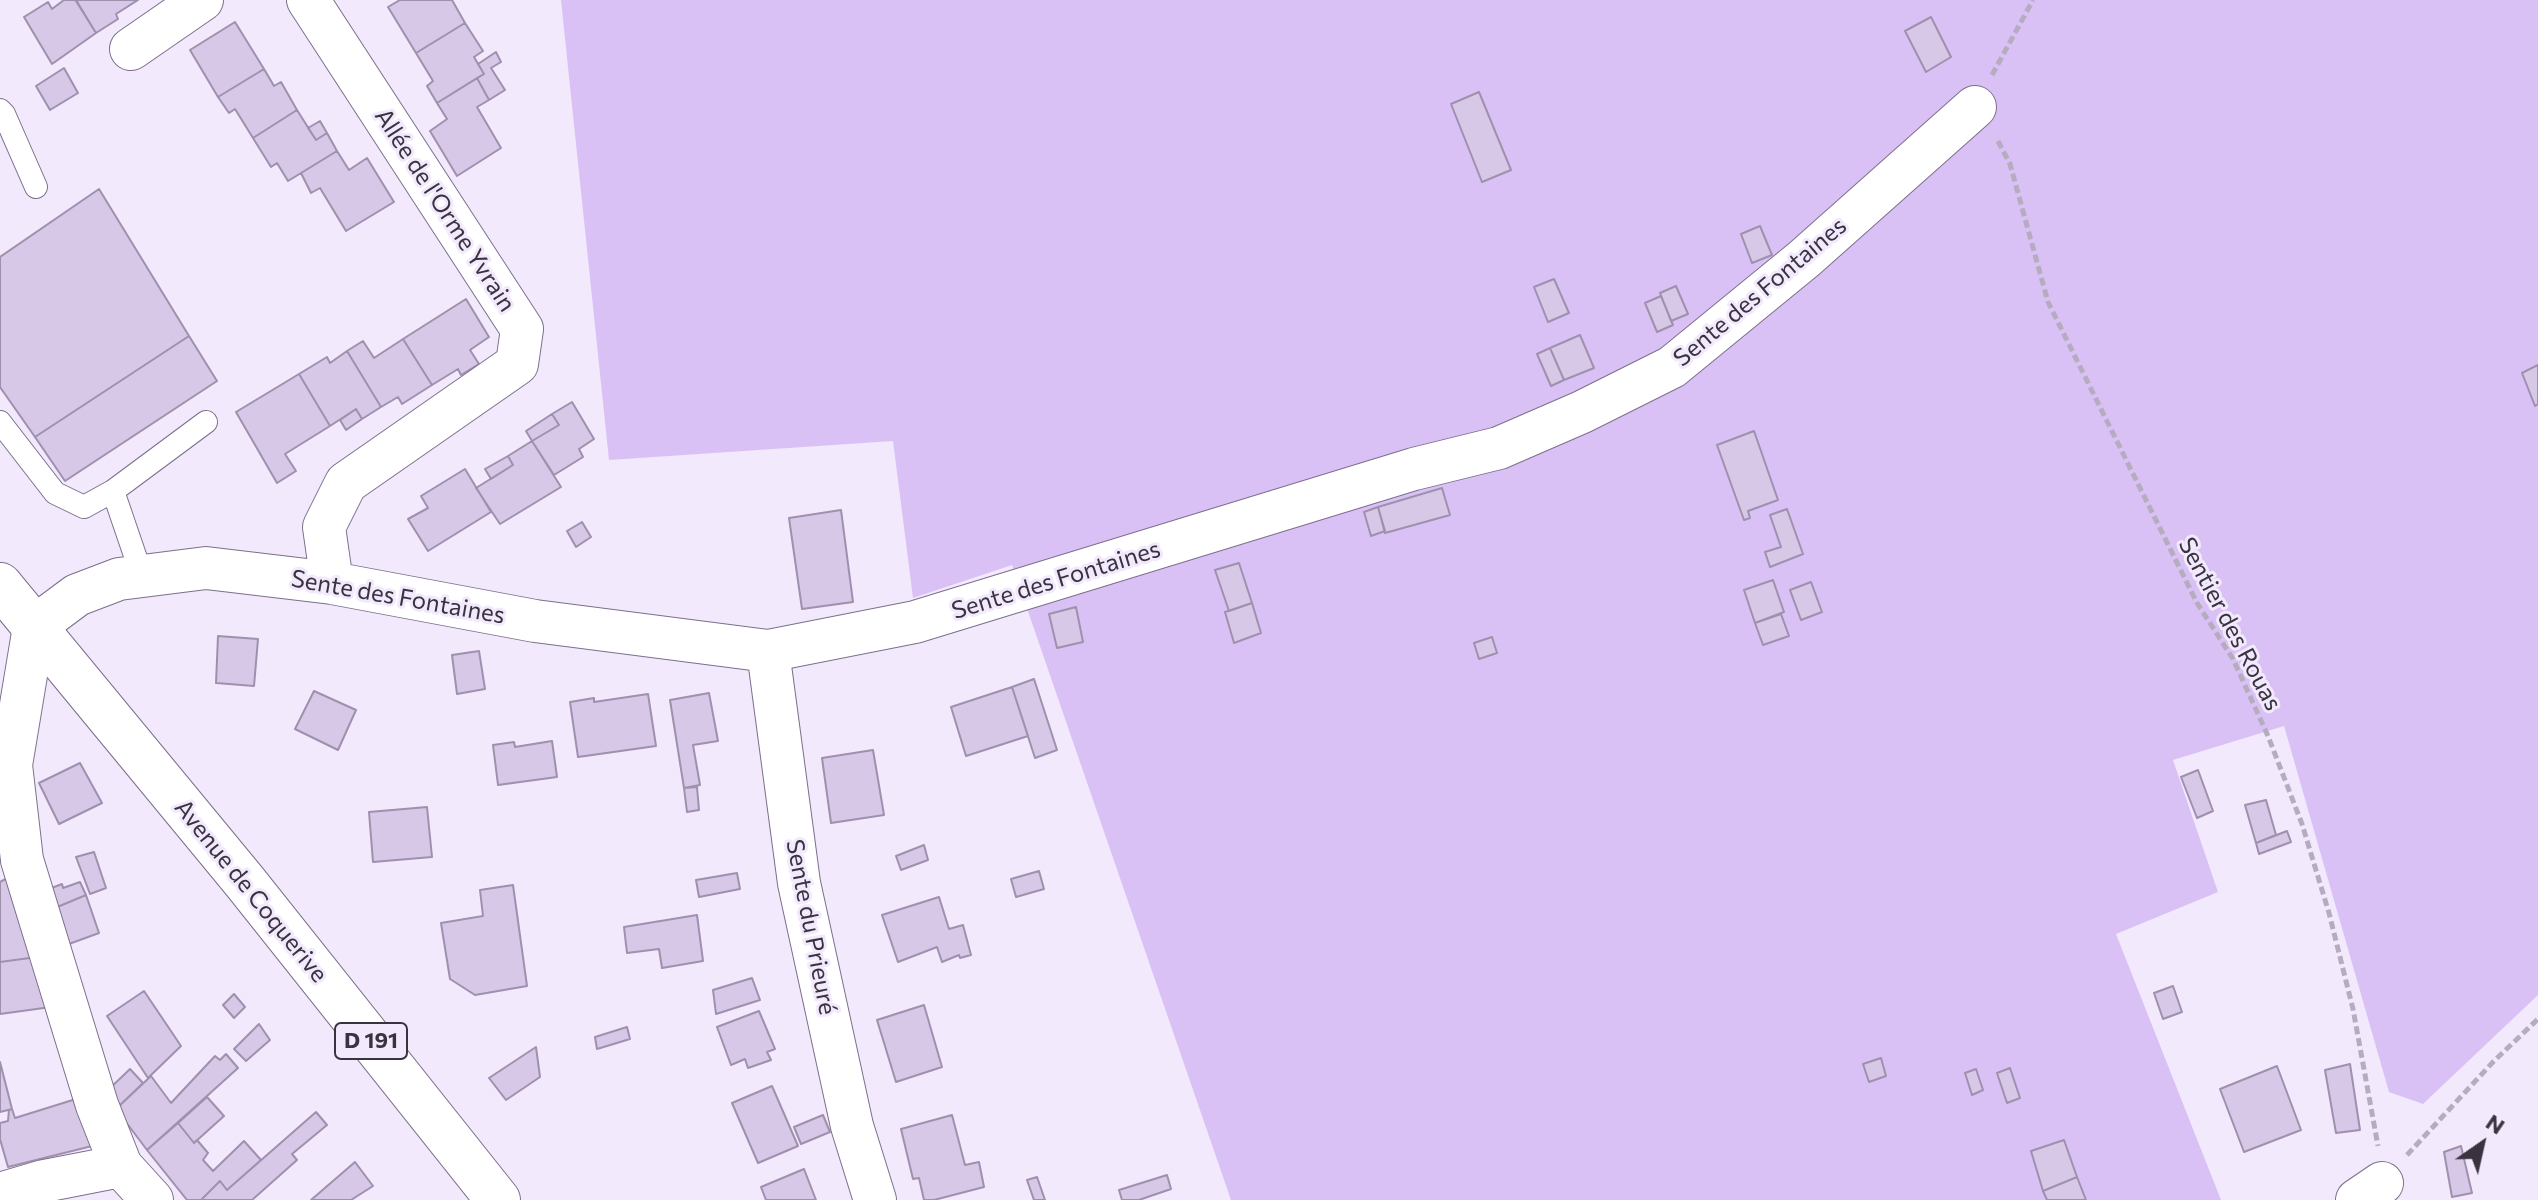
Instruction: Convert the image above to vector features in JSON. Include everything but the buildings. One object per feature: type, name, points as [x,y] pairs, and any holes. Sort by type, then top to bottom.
[{"type":"main road","name":"Avenue de Coquerive","points":[[0,585],[245,882],[498,1200]]},
{"type":"street","points":[[131,49],[202,0]]},
{"type":"street","name":"Allée de l'Orme Yvrain","points":[[308,0],[522,329],[517,364],[346,483],[324,527],[332,583]]},
{"type":"street","name":"Sente des Fontaines","points":[[34,627],[77,595],[119,579],[206,568],[332,583],[535,621],[768,651],[915,622],[1414,469],[1499,448],[1582,412],[1672,367],[1804,259],[1975,107]]},
{"type":"street","points":[[34,627],[11,765],[22,860],[97,1105],[111,1183]]},
{"type":"street","name":"Sente du Prieuré","points":[[768,651],[799,883],[852,1126],[875,1200]]},
{"type":"street","points":[[0,1194],[44,1181],[111,1183],[152,1200]]},
{"type":"lane","points":[[0,110],[36,187]]},
{"type":"lane","points":[[0,422],[55,493],[84,507],[113,491],[206,422]]},
{"type":"lane","points":[[113,491],[142,576]]},
{"type":"path","points":[[1975,107],[2033,0]]},
{"type":"path","name":"Sentier des Rouas","points":[[1975,107],[2001,144],[2010,164],[2048,302],[2197,603],[2233,659],[2268,736],[2302,824],[2329,913],[2370,1095],[2373,1194]]},
{"type":"path","points":[[2373,1194],[2493,1062],[2538,1019]]},
{"type":"shaded area","points":[[561,0],[2538,0],[2538,995],[2423,1104],[2389,1092],[2284,726],[2173,760],[2218,892],[2116,934],[2221,1200],[1231,1200],[1012,565],[913,598],[893,441],[609,460]]}]
